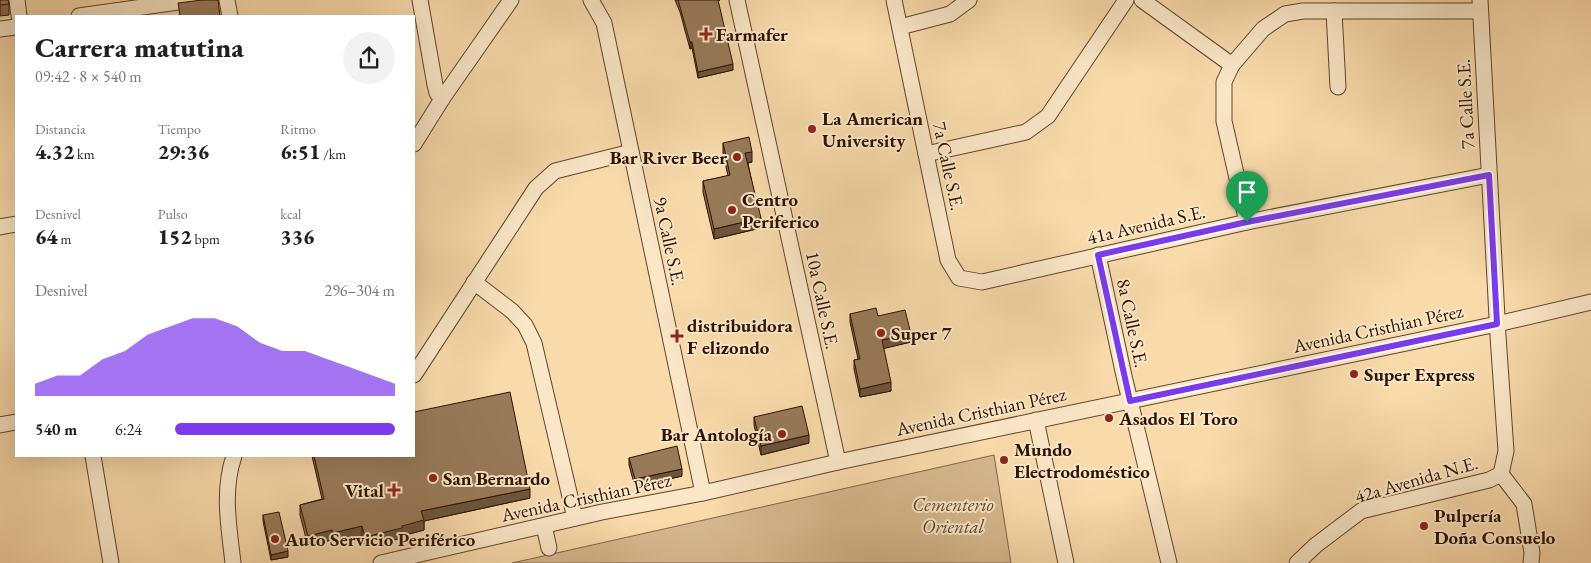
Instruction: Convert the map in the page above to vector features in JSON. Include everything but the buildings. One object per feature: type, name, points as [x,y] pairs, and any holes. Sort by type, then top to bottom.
[{"type":"street","points":[[17,0],[19,15]]},
{"type":"street","points":[[86,15],[192,0]]},
{"type":"street","points":[[228,0],[230,15]]},
{"type":"street","points":[[420,0],[435,85],[437,93],[442,99]]},
{"type":"street","points":[[415,142],[442,99],[511,0]]},
{"type":"street","name":"9a Calle S.E.","points":[[591,0],[604,24],[703,492]]},
{"type":"street","name":"10a Calle S.E.","points":[[737,0],[838,462]]},
{"type":"street","name":"7a Calle S.E.","points":[[894,0],[948,260],[959,278]]},
{"type":"street","points":[[900,27],[950,14],[969,0]]},
{"type":"street","points":[[926,154],[1026,132],[1038,125],[1048,116],[1126,0]]},
{"type":"street","points":[[1142,0],[1232,64]]},
{"type":"street","points":[[1247,222],[1224,121],[1224,82],[1232,64],[1263,29],[1285,14],[1303,10],[1334,11],[1480,6]]},
{"type":"street","name":"7a Calle S.E.","points":[[1480,6],[1497,324],[1506,451],[1501,474]]},
{"type":"street","points":[[1334,11],[1338,87]]},
{"type":"street","points":[[0,29],[15,27]]},
{"type":"street","points":[[415,373],[536,188],[555,170],[631,152]]},
{"type":"street","name":"41a Avenida S.E.","points":[[959,278],[982,282],[1247,222],[1489,175]]},
{"type":"street","points":[[0,227],[15,224]]},
{"type":"street","name":"8a Calle S.E.","points":[[1098,255],[1168,563]]},
{"type":"street","points":[[474,282],[512,312],[524,325],[534,343],[575,518]]},
{"type":"street","name":"Avenida Cristhian Pérez","points":[[381,563],[575,518],[1497,324],[1591,302]]},
{"type":"street","points":[[1036,420],[1066,563]]},
{"type":"street","points":[[0,425],[15,422]]},
{"type":"street","points":[[93,457],[111,563]]},
{"type":"street","points":[[233,563],[226,506],[229,471],[234,457]]},
{"type":"street","points":[[1501,474],[1524,504],[1532,553],[1531,563]]},
{"type":"street","name":"42a Avenida N.E.","points":[[1297,563],[1316,545],[1361,511],[1488,480],[1501,474]]},
{"type":"street","points":[[544,526],[549,548]]},
{"type":"green space","name":"Cementerio Oriental","points":[[994,455],[1011,563],[512,563]]},
{"type":"place","name":"Farmafer","points":[[706,34]]},
{"type":"place","name":"La American University","points":[[812,129]]},
{"type":"place","name":"Bar River Beer","points":[[737,157]]},
{"type":"place","name":"Centro Periferico","points":[[732,210]]},
{"type":"place","name":"Super 7","points":[[881,333]]},
{"type":"place","name":"distribuidora F elizondo","points":[[677,336]]},
{"type":"place","name":"Super Express","points":[[1354,374]]},
{"type":"place","name":"Asados El Toro","points":[[1109,418]]},
{"type":"place","name":"Bar Antología","points":[[782,434]]},
{"type":"place","name":"Mundo Electrodoméstico","points":[[1004,460]]},
{"type":"place","name":"San Bernardo","points":[[433,478]]},
{"type":"place","name":"Vital","points":[[394,490]]},
{"type":"place","name":"Pulpería Doña Consuelo","points":[[1424,526]]},
{"type":"place","name":"Auto Servicio Periférico","points":[[275,539]]},
{"type":"route","points":[[1489,175],[1497,324],[1130,401],[1098,255],[1247,222],[1489,175]]}]
